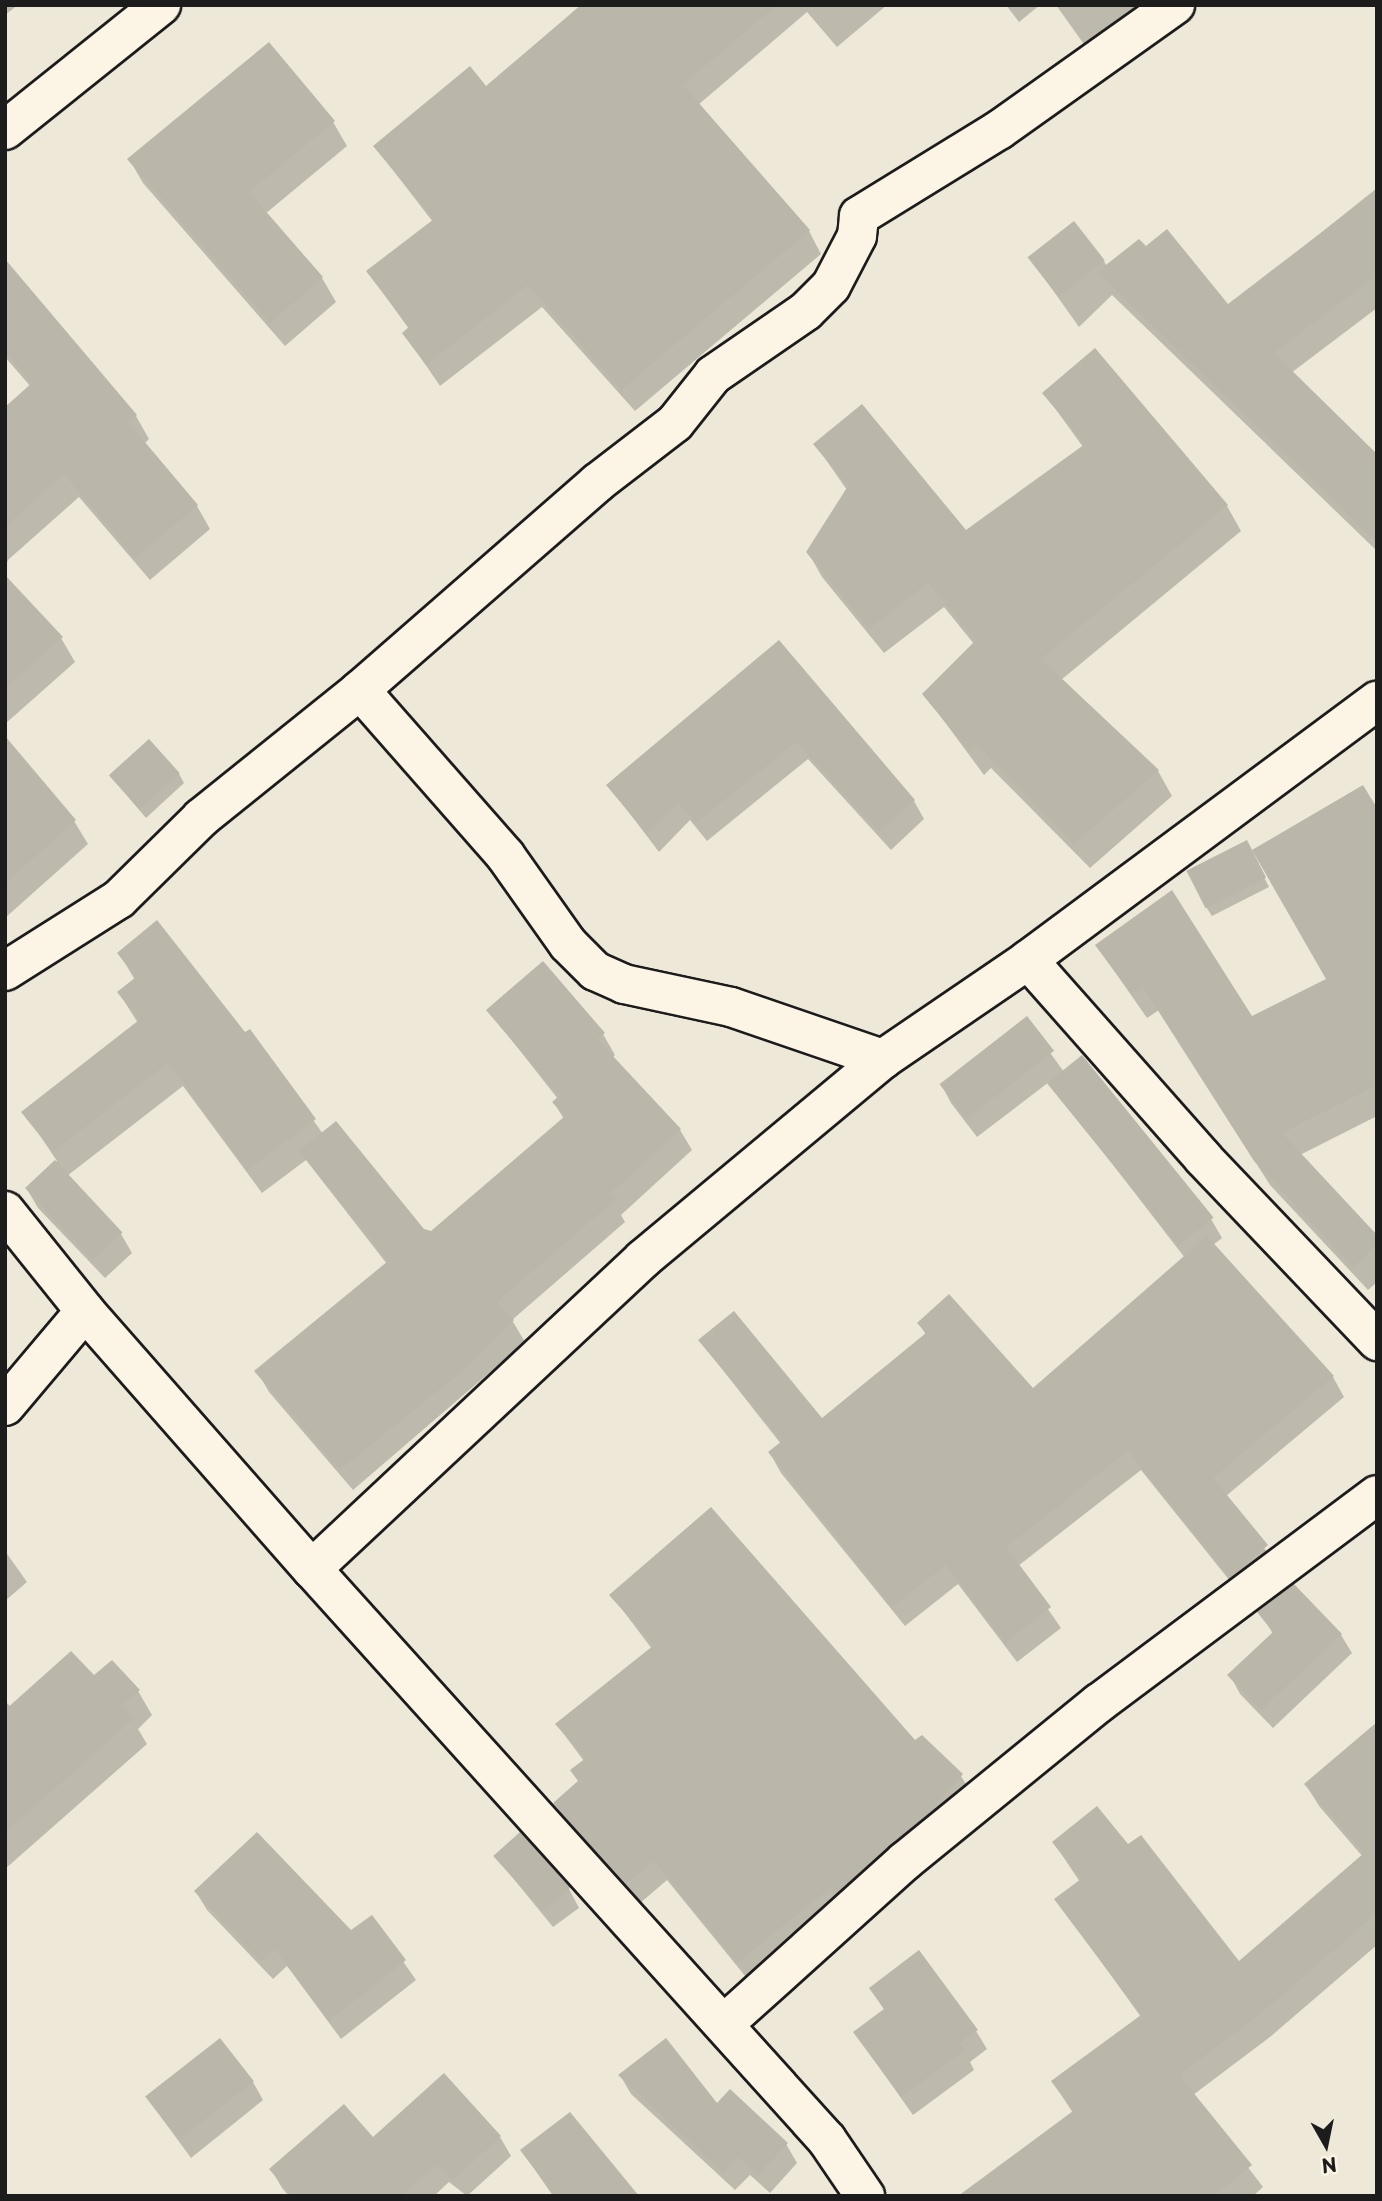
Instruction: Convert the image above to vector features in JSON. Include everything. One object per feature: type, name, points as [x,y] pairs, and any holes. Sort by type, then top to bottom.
[{"type":"street","points":[[5,130],[162,5]]},
{"type":"street","points":[[5,971],[119,899],[201,818],[360,690],[597,483],[675,423],[713,375],[806,311],[831,286],[857,236],[859,216],[999,130],[1175,5]]},
{"type":"street","points":[[360,690],[505,855],[568,944],[595,971],[624,984],[731,1007],[883,1059]]},
{"type":"street","points":[[312,1569],[643,1259],[883,1059],[1028,960],[1377,701]]},
{"type":"street","points":[[1028,960],[1203,1158],[1377,1340]]},
{"type":"street","points":[[5,1211],[85,1311],[312,1569],[827,2140],[865,2196]]},
{"type":"street","points":[[5,1406],[85,1311]]},
{"type":"street","points":[[724,2024],[905,1861],[1099,1703],[1377,1496]]},
{"type":"building","points":[[581,5],[777,5],[683,85],[810,230],[621,390],[528,285],[426,365],[402,333],[409,327],[366,271],[434,219],[373,146],[470,66],[486,86]]},
{"type":"building","points":[[269,42],[335,121],[249,192],[323,277],[270,323],[127,159]]},
{"type":"building","points":[[1377,190],[1377,275],[1274,353],[1377,454],[1377,543],[1097,272],[1139,239],[1146,246],[1167,229],[1228,304]]},
{"type":"building","points":[[1074,221],[1105,260],[1058,297],[1028,257]]},
{"type":"building","points":[[5,259],[137,415],[128,422],[198,505],[135,558],[64,474],[5,527],[5,407],[32,383],[5,352]]},
{"type":"building","points":[[1095,348],[1228,505],[1041,659],[1159,770],[1074,844],[976,744],[969,751],[922,694],[976,640],[928,583],[869,629],[806,552],[848,486],[813,444],[862,404],[966,530],[1085,444],[1042,393]]},
{"type":"building","points":[[5,575],[63,637],[5,689]]},
{"type":"building","points":[[779,640],[915,800],[879,832],[796,742],[696,823],[678,803],[647,834],[606,785]]},
{"type":"building","points":[[5,736],[76,820],[5,884]]},
{"type":"building","points":[[149,739],[180,773],[140,809],[109,775]]},
{"type":"building","points":[[1363,785],[1377,808],[1377,1085],[1282,1133],[1377,1235],[1377,1245],[1353,1267],[1254,1161],[1143,987],[1132,995],[1095,945],[1172,890],[1252,1016],[1326,979],[1252,850]]},
{"type":"building","points":[[1247,840],[1266,877],[1205,908],[1186,871]]},
{"type":"building","points":[[157,920],[245,1032],[250,1029],[316,1119],[247,1170],[168,1063],[53,1152],[21,1112],[139,1020],[117,992],[136,977],[117,953]]},
{"type":"building","points":[[543,961],[605,1033],[597,1039],[681,1129],[610,1194],[615,1200],[497,1302],[514,1320],[466,1368],[340,1470],[254,1371],[388,1261],[299,1151],[336,1121],[424,1229],[431,1231],[565,1116],[552,1102],[559,1096],[486,1010]]},
{"type":"building","points":[[1027,1016],[1054,1051],[967,1119],[940,1084]]},
{"type":"building","points":[[1082,1055],[1214,1217],[1179,1246],[1047,1083]]},
{"type":"building","points":[[55,1160],[123,1232],[93,1260],[25,1188]]},
{"type":"building","points":[[1207,1236],[1334,1376],[1213,1478],[1268,1545],[1230,1578],[1128,1451],[1006,1547],[1051,1607],[1005,1643],[946,1565],[892,1607],[768,1452],[782,1441],[698,1340],[734,1311],[822,1418],[926,1333],[917,1323],[949,1294],[1033,1388]]},
{"type":"building","points":[[711,1507],[915,1740],[922,1735],[963,1774],[928,1814],[835,1894],[830,1888],[737,1963],[654,1861],[626,1884],[553,1803],[578,1781],[570,1770],[586,1758],[555,1724],[654,1645],[609,1595]]},
{"type":"building","points":[[1294,1584],[1342,1634],[1261,1710],[1227,1675],[1273,1632],[1257,1612]]},
{"type":"building","points":[[71,1651],[94,1675],[112,1660],[140,1690],[122,1705],[134,1718],[5,1833],[5,1710]]},
{"type":"building","points":[[1377,1722],[1377,1913],[1258,2016],[1179,2075],[1252,2165],[1214,2196],[958,2196],[1073,2111],[1051,2081],[1141,2015],[1054,1899],[1081,1879],[1052,1842],[1097,1806],[1128,1844],[1141,1835],[1239,1961],[1364,1853],[1304,1784]]},
{"type":"building","points":[[257,1832],[351,1930],[372,1915],[406,1960],[329,2021],[275,1949],[261,1962],[194,1891]]},
{"type":"building","points":[[520,1832],[570,1888],[543,1912],[493,1856]]},
{"type":"building","points":[[919,1950],[978,2030],[959,2043],[965,2050],[901,2097],[853,2032],[884,2009],[869,1988]]},
{"type":"building","points":[[220,2038],[254,2081],[179,2140],[145,2096]]},
{"type":"building","points":[[666,2038],[717,2103],[730,2089],[788,2143],[758,2175],[738,2157],[723,2173],[618,2075]]},
{"type":"building","points":[[444,2073],[501,2136],[453,2181],[437,2165],[401,2196],[292,2196],[269,2169],[344,2104],[373,2137]]},
{"type":"building","points":[[570,2112],[639,2196],[555,2196],[520,2150]]}]
